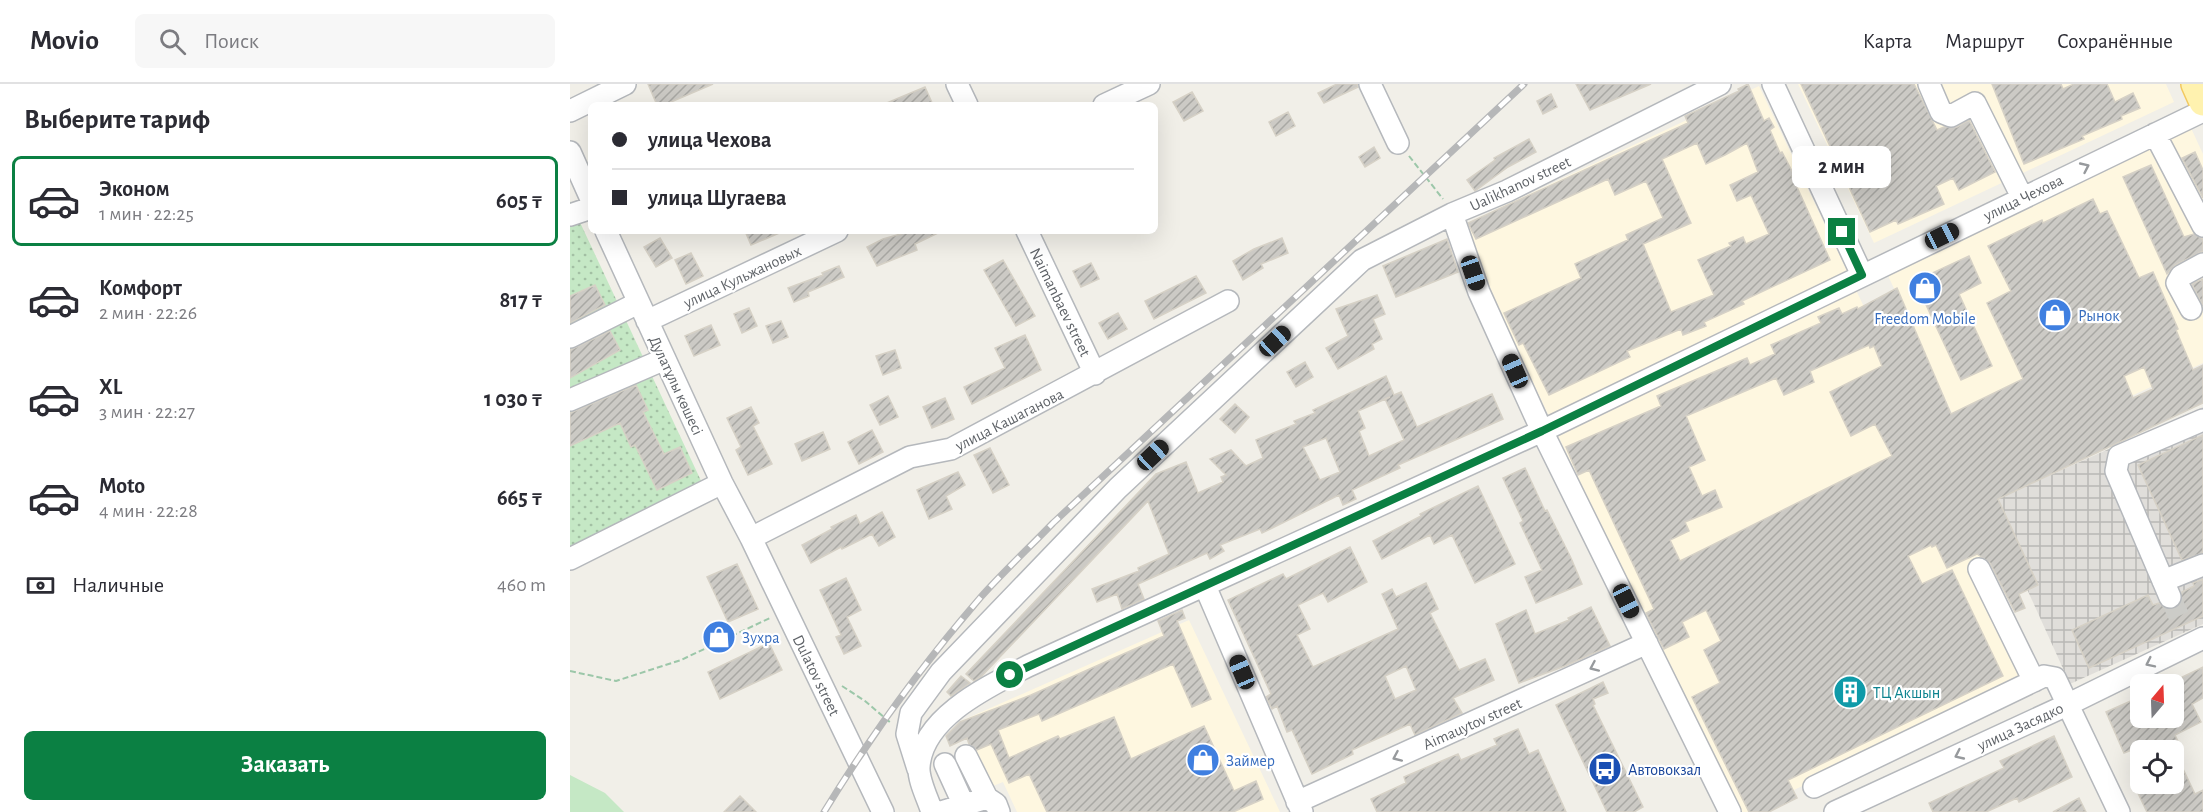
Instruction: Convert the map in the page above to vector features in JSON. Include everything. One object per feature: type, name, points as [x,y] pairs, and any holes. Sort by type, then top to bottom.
[{"type":"main road","points":[[2195,84],[2203,102]]},
{"type":"street","points":[[588,102],[625,84]]},
{"type":"street","points":[[957,84],[966,102]]},
{"type":"street","points":[[1110,102],[1149,84]]},
{"type":"street","points":[[1371,84],[1398,143]]},
{"type":"street","name":"Ualikhanov street","points":[[1720,84],[1507,192],[1452,214],[1479,292],[1542,431],[1730,812]]},
{"type":"street","points":[[1773,84],[1862,275]]},
{"type":"street","points":[[1929,84],[1941,112],[1951,116],[1975,103],[2022,197]]},
{"type":"street","points":[[570,111],[588,102]]},
{"type":"street","name":"улица Чехова","points":[[918,769],[922,751],[931,732],[975,694],[1028,666],[1542,431],[2203,111]]},
{"type":"street","points":[[2155,134],[2203,226]]},
{"type":"street","points":[[570,152],[588,192]]},
{"type":"street","points":[[570,187],[588,197]]},
{"type":"street","points":[[570,215],[588,209]]},
{"type":"street","points":[[932,812],[907,734],[911,713],[941,672],[1118,488],[1362,260],[1452,214]]},
{"type":"street","name":"Дулатұлы көшесі","points":[[607,234],[722,483],[751,538]]},
{"type":"street","name":"улица Кульжановых","points":[[570,337],[642,312],[830,234]]},
{"type":"street","name":"Naimanbaev street","points":[[1028,234],[1095,374]]},
{"type":"street","points":[[2190,309],[2177,283],[2181,276],[2203,264]]},
{"type":"street","name":"улица Кашаганова","points":[[751,538],[910,457],[951,449],[1228,301]]},
{"type":"street","points":[[570,400],[664,359]]},
{"type":"street","points":[[2203,420],[2119,456],[2116,471],[2167,589],[2203,565]]},
{"type":"street","points":[[570,559],[722,483]]},
{"type":"street","name":"Dulatov street","points":[[751,538],[884,812]]},
{"type":"street","points":[[1979,569],[2034,681]]},
{"type":"street","points":[[1205,586],[1300,807]]},
{"type":"street","name":"улица Засядко","points":[[1835,812],[2069,704],[2192,635]]},
{"type":"street","name":"Aimauytov street","points":[[1300,807],[1647,643]]},
{"type":"street","points":[[1814,787],[2044,676],[2055,678],[2119,812]]},
{"type":"street","points":[[941,812],[993,805],[966,756]]},
{"type":"street","points":[[945,764],[966,808]]},
{"type":"path","points":[[1398,143],[1425,174],[1452,214]]},
{"type":"path","points":[[570,671],[616,681],[681,660],[786,611]]},
{"type":"path","points":[[815,672],[865,701],[907,734]]},
{"type":"shaded area","points":[[1798,84],[2166,84],[2174,102],[1874,243]]},
{"type":"shaded area","points":[[1759,86],[2039,675],[1747,812],[1737,812],[1459,227]]},
{"type":"shaded area","name":"Рынок","points":[[2190,126],[2203,154],[2203,363],[1977,467],[1884,267]]},
{"type":"shaded area","points":[[2203,407],[2203,624],[2070,684],[1988,503]]},
{"type":"shaded area","points":[[1189,620],[1280,812],[1017,812],[1003,782],[988,788],[961,721]]},
{"type":"green space","points":[[570,201],[703,485],[570,547]]},
{"type":"green space","points":[[570,775],[605,793],[624,812],[570,812]]},
{"type":"building","points":[[648,84],[713,84],[671,102],[656,102]]},
{"type":"building","points":[[1337,84],[1357,84],[1358,87],[1324,103],[1318,93]]},
{"type":"building","points":[[1576,84],[1651,84],[1590,110]]},
{"type":"building","points":[[1748,84],[1764,121],[1769,118],[1774,127],[1770,130],[1780,153],[1782,152],[1794,175],[1792,176],[1830,260],[1742,301],[1744,304],[1704,322],[1706,326],[1683,335],[1681,329],[1627,351],[1630,357],[1549,395],[1523,343],[1519,345],[1504,313],[1581,278],[1575,264],[1628,240],[1626,235],[1663,218],[1646,181],[1615,195],[1608,179],[1476,239],[1468,223],[1688,123],[1685,116],[1739,91],[1738,89]],"holes":[[[1697,143],[1706,164],[1747,143],[1758,172],[1730,185],[1737,201],[1751,195],[1769,234],[1746,244],[1743,237],[1729,243],[1731,246],[1698,260],[1714,295],[1671,312],[1643,244],[1691,223],[1662,159]]]},
{"type":"building","points":[[1801,84],[1914,84],[1937,130],[1944,127],[1957,127],[1969,120],[1995,172],[1959,190],[1953,178],[1936,186],[1944,204],[1898,224],[1896,220],[1870,232]]},
{"type":"building","points":[[1992,84],[2061,84],[2063,89],[2074,84],[2107,84],[2115,102],[2133,93],[2140,108],[2121,116],[2122,119],[2082,136],[2084,139],[2024,164]]},
{"type":"building","points":[[925,87],[932,102],[889,102]]},
{"type":"building","points":[[1192,92],[1203,111],[1184,121],[1173,102]]},
{"type":"building","points":[[1551,94],[1557,107],[1543,114],[1537,101]]},
{"type":"building","points":[[1288,112],[1295,126],[1276,136],[1269,122]]},
{"type":"building","points":[[1529,139],[1536,152],[1508,167],[1475,191],[1467,180],[1495,160],[1494,158]]},
{"type":"building","points":[[1374,147],[1380,158],[1365,167],[1359,157]]},
{"type":"building","points":[[2195,152],[2203,170],[2203,198],[2182,158]]},
{"type":"building","points":[[2151,165],[2184,237],[2194,234],[2203,239],[2203,251],[2175,265],[2167,274],[2123,177]]},
{"type":"building","points":[[2093,199],[2100,214],[2107,211],[2139,278],[2153,272],[2193,370],[2203,365],[2203,403],[1998,499],[2038,585],[2019,594],[2025,608],[2015,612],[1990,563],[1977,554],[1947,568],[1936,545],[1932,547],[1931,545],[1908,556],[1922,584],[1952,570],[2003,676],[1788,780],[1797,798],[1769,812],[1749,812],[1692,697],[1720,683],[1704,650],[1721,641],[1706,610],[1682,622],[1689,637],[1664,649],[1646,613],[1654,609],[1589,470],[1578,475],[1566,447],[1661,406],[1657,396],[1747,358],[1750,365],[1775,354],[1771,345],[1821,323],[1818,317],[1839,308],[1842,314],[1857,307],[1858,309],[1897,288],[1951,414],[2023,379],[1987,303],[2011,291],[1988,246],[2042,220],[2043,223]],"holes":[[[1869,345],[1870,348],[1874,346],[1882,366],[1830,392],[1851,436],[1875,424],[1892,456],[1680,561],[1670,540],[1689,531],[1685,522],[1722,507],[1715,490],[1702,496],[1689,467],[1705,460],[1686,416],[1776,378],[1784,395],[1814,382],[1810,371]],[[2144,367],[2153,389],[2133,398],[2124,376]]]},
{"type":"building","points":[[746,234],[777,234],[751,245]]},
{"type":"building","points":[[900,234],[936,234],[915,244],[917,250],[877,266],[867,247]]},
{"type":"building","points":[[660,238],[672,258],[656,267],[644,247]]},
{"type":"building","points":[[1282,238],[1288,253],[1261,264],[1263,268],[1243,280],[1233,261],[1254,249]]},
{"type":"building","points":[[1447,239],[1458,272],[1396,297],[1383,266]]},
{"type":"building","points":[[691,253],[703,276],[686,284],[675,260]]},
{"type":"building","points":[[1969,256],[1981,283],[1959,294],[1992,366],[1961,380],[1915,281]]},
{"type":"building","points":[[1003,260],[1035,316],[1016,326],[984,270]]},
{"type":"building","points":[[1091,263],[1099,279],[1081,287],[1073,271]]},
{"type":"building","points":[[839,266],[844,277],[808,292],[809,296],[794,302],[788,288],[823,275],[822,273]]},
{"type":"building","points":[[1196,276],[1206,293],[1154,319],[1145,301]]},
{"type":"building","points":[[2203,279],[2203,306],[2192,284]]},
{"type":"building","points":[[595,285],[605,305],[570,323],[570,296]]},
{"type":"building","points":[[1377,295],[1385,314],[1373,319],[1382,339],[1372,344],[1374,349],[1338,369],[1326,348],[1348,336],[1336,309]]},
{"type":"building","points":[[749,308],[757,326],[742,333],[734,314]]},
{"type":"building","points":[[1118,313],[1127,329],[1108,339],[1099,323]]},
{"type":"building","points":[[781,321],[788,337],[773,343],[766,326]]},
{"type":"building","points":[[711,325],[720,345],[694,356],[685,336]]},
{"type":"building","points":[[610,331],[620,350],[570,378],[570,350]]},
{"type":"building","points":[[1025,335],[1041,370],[972,404],[964,387],[1005,368],[995,348]]},
{"type":"building","points":[[895,350],[901,368],[883,375],[876,356]]},
{"type":"building","points":[[1305,362],[1313,377],[1296,387],[1287,372]]},
{"type":"building","points":[[1386,376],[1394,395],[1401,392],[1417,427],[1492,394],[1503,419],[1398,465],[1400,468],[1352,490],[1356,499],[1343,505],[1339,495],[1262,533],[1260,529],[1220,545],[1224,551],[1210,559],[1207,553],[1138,584],[1144,599],[1122,609],[1117,594],[1097,602],[1092,589],[1139,571],[1138,568],[1169,554],[1148,501],[981,677],[974,681],[966,674],[1156,474],[1186,462],[1198,493],[1223,482],[1221,477],[1226,475],[1210,459],[1231,450],[1246,466],[1263,458],[1256,440],[1296,424],[1294,421],[1315,413],[1313,410]],"holes":[[[1385,399],[1404,440],[1369,456],[1359,431],[1365,428],[1358,411]],[[1326,438],[1340,472],[1320,480],[1303,447]]]},
{"type":"building","points":[[636,385],[648,410],[643,412],[664,454],[680,447],[692,473],[657,490],[635,445],[631,447],[620,423],[570,446],[570,413]]},
{"type":"building","points":[[888,396],[898,417],[880,425],[870,405]]},
{"type":"building","points":[[945,398],[954,419],[932,428],[923,407]]},
{"type":"building","points":[[1235,404],[1249,417],[1235,433],[1220,419]]},
{"type":"building","points":[[751,407],[759,423],[753,426],[772,464],[748,475],[736,450],[741,447],[727,418]]},
{"type":"building","points":[[872,430],[883,452],[859,464],[848,442]]},
{"type":"building","points":[[823,432],[830,449],[802,461],[795,444]]},
{"type":"building","points":[[2203,435],[2203,553],[2182,560],[2138,465]]},
{"type":"building","points":[[990,448],[1009,485],[993,493],[974,455]]},
{"type":"building","points":[[1525,468],[1582,584],[1536,603],[1525,577],[1542,570],[1520,523],[1523,521],[1503,478]]},
{"type":"building","points":[[958,472],[965,485],[946,496],[952,509],[929,519],[917,490]]},
{"type":"building","points":[[1478,486],[1515,564],[1475,583],[1452,535],[1434,544],[1430,535],[1382,559],[1373,541],[1421,516],[1420,514]]},
{"type":"building","points":[[882,512],[895,537],[879,546],[872,534],[811,563],[802,545],[856,515],[860,524]]},
{"type":"building","points":[[1350,547],[1367,582],[1328,602],[1323,593],[1298,605],[1310,629],[1297,635],[1313,667],[1398,629],[1382,594],[1392,589],[1396,597],[1426,583],[1438,609],[1430,613],[1459,670],[1485,659],[1494,680],[1453,698],[1462,713],[1415,735],[1410,724],[1352,750],[1353,754],[1312,774],[1292,730],[1287,732],[1277,706],[1272,709],[1266,697],[1271,694],[1228,600],[1283,574],[1286,579]],"holes":[[[1406,666],[1416,690],[1395,699],[1385,676]]]},
{"type":"building","points":[[737,564],[758,609],[728,622],[707,577]]},
{"type":"building","points":[[846,578],[861,610],[847,617],[861,646],[844,654],[836,637],[841,635],[820,590]]},
{"type":"building","points":[[2203,579],[2203,616],[2089,668],[2072,630],[2148,595],[2153,605],[2159,603],[2168,610],[2174,609],[2180,604],[2182,592],[2194,586],[2193,583]]},
{"type":"building","points":[[1591,607],[1610,646],[1519,683],[1496,624],[1526,610],[1535,634],[1569,620],[1568,618]]},
{"type":"building","points":[[1182,610],[1185,618],[1177,621],[1211,699],[1192,707],[1173,664],[1042,721],[1039,714],[998,730],[1009,758],[1058,736],[1060,739],[1114,717],[1131,759],[1204,726],[1234,791],[1256,781],[1263,799],[1233,812],[1047,812],[1029,774],[1009,783],[991,744],[977,750],[969,744],[967,738],[950,746],[946,736],[960,722],[1031,695],[1164,636],[1158,621]]},
{"type":"building","points":[[769,643],[782,670],[720,699],[708,672]]},
{"type":"building","points":[[2203,667],[2203,698],[2192,704],[2201,722],[2175,735],[2177,740],[2130,740],[2130,751],[2124,753],[2106,712],[2130,701],[2130,728],[2184,728],[2184,676]]},
{"type":"building","points":[[961,676],[970,683],[951,696],[947,692]]},
{"type":"building","name":"Автовокзал","points":[[1603,682],[1608,693],[1593,699],[1595,704],[1593,705],[1643,807],[1634,812],[1607,812],[1556,705]]},
{"type":"building","points":[[1518,729],[1529,754],[1538,750],[1566,812],[1377,812],[1371,799],[1406,783],[1404,777],[1458,754],[1461,760],[1497,745],[1494,739]]},
{"type":"building","points":[[2054,736],[2072,777],[2019,802],[2017,798],[1986,812],[1933,812],[1929,803],[2004,768],[2000,761]]},
{"type":"building","points":[[2184,771],[2195,794],[2203,790],[2203,812],[2147,812],[2138,794],[2184,794]]},
{"type":"building","points":[[740,796],[756,812],[724,812]]},
{"type":"building","points":[[2079,798],[2086,812],[2053,812]]},
{"type":"tunnel","points":[[2170,597],[2183,625]]},
{"type":"railway","points":[[824,812],[878,729],[917,675],[998,579],[1053,523],[1524,84]]},
{"type":"place","name":"Freedom Mobile","points":[[1925,288]]},
{"type":"place","name":"Рынок","points":[[2055,315]]},
{"type":"place","name":"Зухра","points":[[719,637]]},
{"type":"place","name":"ТЦ Акшын","points":[[1850,692]]},
{"type":"place","name":"Займер","points":[[1203,760]]},
{"type":"place","name":"Автовокзал","points":[[1605,769]]},
{"type":"route","points":[[1010,675],[1542,431],[1862,275],[1842,232]]}]
